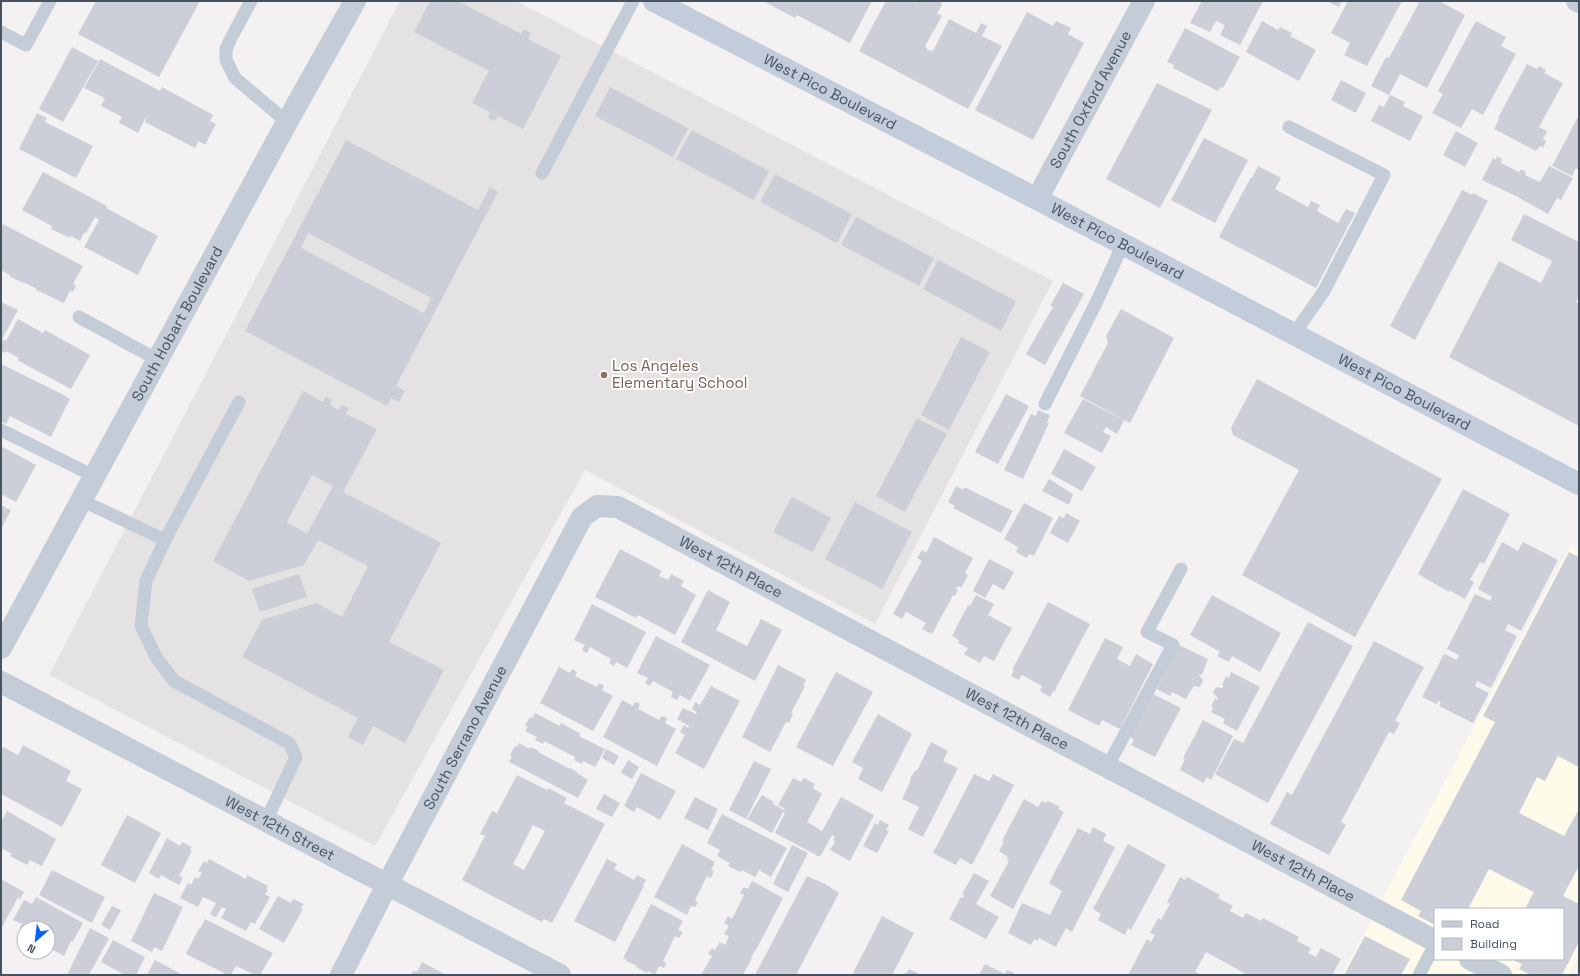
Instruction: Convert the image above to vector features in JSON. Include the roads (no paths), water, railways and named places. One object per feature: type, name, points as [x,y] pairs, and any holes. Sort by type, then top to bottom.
[{"type":"main road","name":"West Pico Boulevard","points":[[654,1],[1037,199],[1579,484]]},
{"type":"street","name":"South Hobart Boulevard","points":[[1,648],[354,1]]},
{"type":"street","name":"South Oxford Avenue","points":[[1037,199],[1144,1]]},
{"type":"street","name":"West 12th Place","points":[[597,506],[618,507],[1434,941]]},
{"type":"street","name":"South Serrano Avenue","points":[[341,975],[387,885],[582,517],[597,506]]},
{"type":"street","name":"West 12th Street","points":[[1,682],[560,975]]},
{"type":"street","points":[[1472,960],[1496,974]]},
{"type":"lane","points":[[1,32],[26,44],[50,1]]},
{"type":"lane","points":[[251,1],[226,49],[226,60],[235,78],[287,122]]},
{"type":"lane","points":[[542,173],[633,1]]},
{"type":"lane","points":[[1289,127],[1384,175],[1324,291],[1294,334]]},
{"type":"lane","points":[[1044,404],[1098,301],[1123,244]]},
{"type":"lane","points":[[79,317],[158,360]]},
{"type":"lane","points":[[239,402],[165,540],[146,581],[141,626],[156,657],[174,681],[288,743],[296,758],[266,821]]},
{"type":"lane","points":[[1,430],[94,476]]},
{"type":"lane","points":[[81,500],[165,540]]},
{"type":"lane","points":[[1107,766],[1174,645],[1147,632],[1181,569]]},
{"type":"lane","points":[[1419,975],[1434,944]]},
{"type":"place","name":"Los Angeles Elementary School","points":[[604,375]]}]
